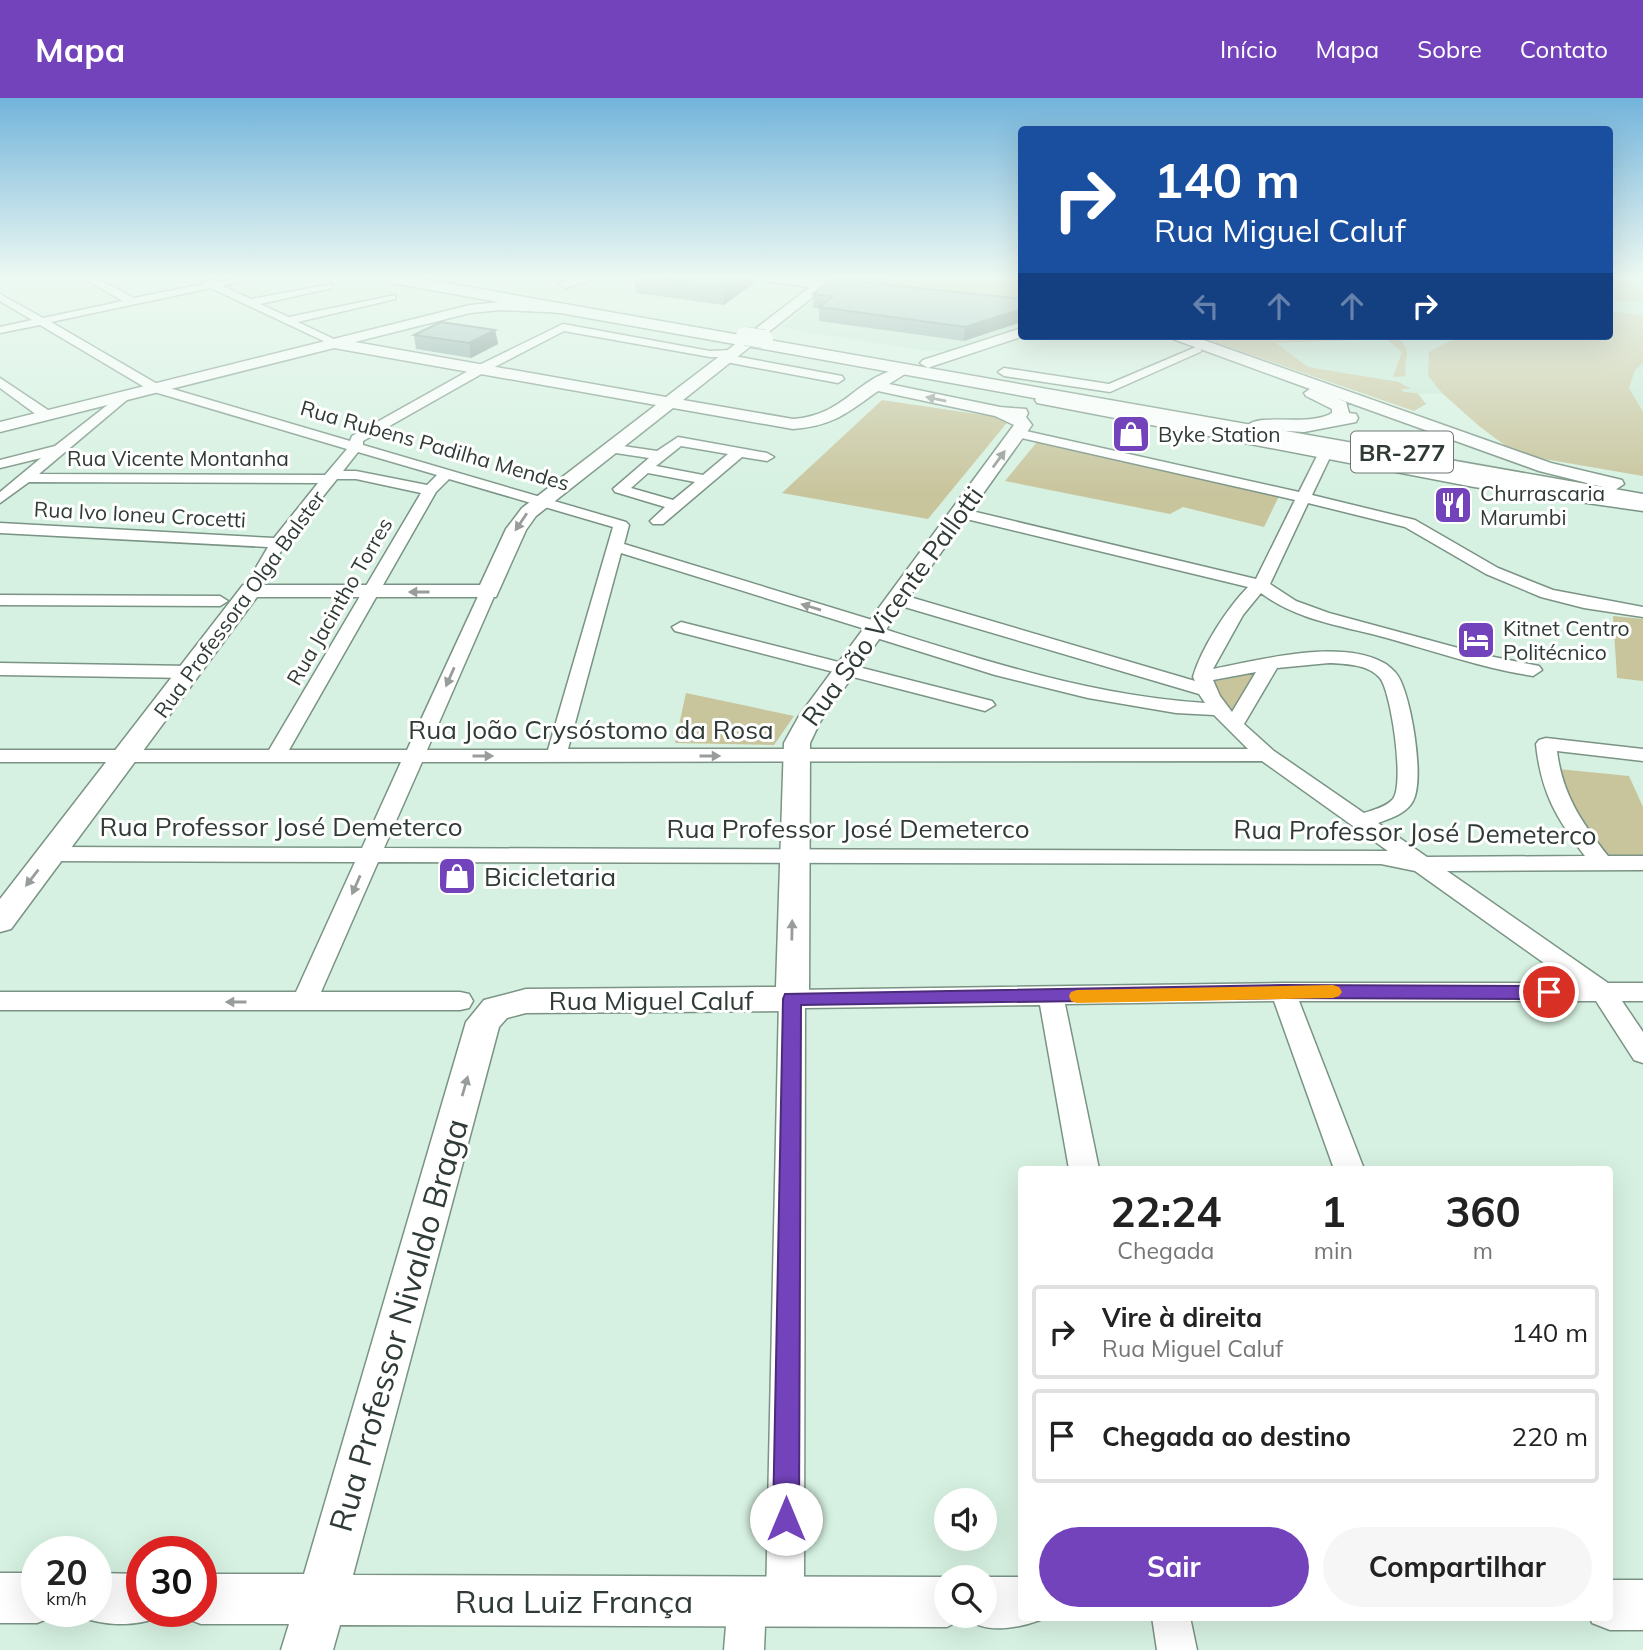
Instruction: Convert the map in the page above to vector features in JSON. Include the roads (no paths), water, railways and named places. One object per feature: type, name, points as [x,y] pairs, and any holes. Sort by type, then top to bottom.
[{"type":"highway","name":"BR-277","points":[[785,350],[1241,423],[1643,492]]},
{"type":"highway","name":"BR-277","points":[[794,350],[934,369],[1643,503]]},
{"type":"highway","points":[[934,369],[1037,406]]},
{"type":"main road","points":[[0,427],[304,350]]},
{"type":"main road","points":[[376,350],[783,422],[818,423],[835,416],[873,385],[897,374]]},
{"type":"main road","points":[[251,590],[488,592],[516,529],[528,512],[737,350]]},
{"type":"main road","points":[[934,369],[978,350]]},
{"type":"main road","points":[[1185,350],[1189,354],[1217,354],[1334,402],[1340,406],[1341,415],[1331,421]]},
{"type":"main road","points":[[1207,350],[1403,415],[1545,467],[1643,492]]},
{"type":"main road","points":[[873,385],[1000,412],[1022,421],[1023,425],[1017,433]]},
{"type":"main road","points":[[1037,406],[1062,420]]},
{"type":"main road","points":[[1000,412],[1037,406],[1135,419],[1507,486],[1643,503]]},
{"type":"main road","points":[[1241,423],[1304,427],[1357,416],[1403,415]]},
{"type":"main road","points":[[1017,433],[1062,420],[1135,419]]},
{"type":"main road","name":"Rua São Vicente Pallotti","points":[[792,999],[794,756],[800,732],[1017,433]]},
{"type":"main road","name":"Rua Professora Olga Balster","points":[[0,920],[251,590]]},
{"type":"main road","name":"Rua Miguel Caluf","points":[[480,1004],[526,1001],[792,999]]},
{"type":"main road","name":"Rua Professor Nivaldo Braga","points":[[307,1650],[483,1022],[480,1004]]},
{"type":"main road","points":[[0,1598],[21,1598]]},
{"type":"main road","name":"Rua Luiz França","points":[[217,1599],[934,1602]]},
{"type":"main road","points":[[997,1602],[1018,1602]]},
{"type":"main road","points":[[1613,1605],[1643,1605]]},
{"type":"street","points":[[92,350],[155,388]]},
{"type":"street","name":"Rua Professora Olga Balster","points":[[251,590],[278,543],[356,446],[355,442],[517,350]]},
{"type":"street","name":"Rua Professora Olga Balster","points":[[691,350],[710,354],[723,350]]},
{"type":"street","points":[[762,350],[838,379]]},
{"type":"street","points":[[1004,372],[1110,388],[1189,354]]},
{"type":"street","points":[[0,382],[46,415]]},
{"type":"street","name":"Rua Rubens Padilha Mendes","points":[[155,388],[621,525],[617,547]]},
{"type":"street","points":[[0,499],[124,396]]},
{"type":"street","points":[[1017,433],[1414,524],[1489,569],[1536,591],[1574,602],[1643,612]]},
{"type":"street","points":[[676,506],[620,489],[678,441],[767,457]]},
{"type":"street","points":[[0,464],[61,448]]},
{"type":"street","points":[[609,448],[660,456]]},
{"type":"street","points":[[658,521],[738,452]]},
{"type":"street","points":[[1325,453],[1261,585],[1243,599],[1207,664],[1204,683],[1228,718],[1267,755],[1603,992],[1643,1053]]},
{"type":"street","points":[[645,468],[706,480]]},
{"type":"street","name":"Rua Jacintho Torres","points":[[275,756],[430,490],[447,472]]},
{"type":"street","name":"Rua Vicente Montanha","points":[[25,478],[356,475],[430,490]]},
{"type":"street","points":[[959,513],[1261,585],[1279,599],[1316,615],[1400,636],[1496,666],[1533,670]]},
{"type":"street","name":"Rua Ivo Ioneu Crocetti","points":[[0,528],[278,543]]},
{"type":"street","points":[[556,756],[617,547],[1059,688],[1189,708],[1228,718]]},
{"type":"street","points":[[304,1001],[488,592]]},
{"type":"street","points":[[897,599],[1204,683],[1270,664],[1311,658],[1373,664],[1390,677],[1407,756],[1408,790],[1399,805],[1360,822]]},
{"type":"street","points":[[0,600],[220,601]]},
{"type":"street","points":[[681,627],[847,667],[985,705]]},
{"type":"street","points":[[1228,718],[1270,664]]},
{"type":"street","points":[[0,669],[191,672]]},
{"type":"street","points":[[1602,863],[1558,802],[1548,772],[1546,744],[1643,755]]},
{"type":"street","name":"Rua João Crysóstomo da Rosa","points":[[0,756],[1267,755]]},
{"type":"street","name":"Rua Professor José Demeterco","points":[[51,854],[1381,857],[1419,864],[1643,863]]},
{"type":"street","points":[[1283,992],[1348,1166]]},
{"type":"street","name":"Rua Miguel Caluf","points":[[792,999],[1283,992],[1643,992]]},
{"type":"street","points":[[1051,997],[1083,1166]]},
{"type":"street","points":[[744,1650],[766,1601],[792,999]]},
{"type":"street","name":"Rua Miguel Caluf","points":[[0,1001],[480,1004]]},
{"type":"street","points":[[1172,1621],[1177,1650]]},
{"type":"place","name":"Byke Station","points":[[1131,434]]},
{"type":"place","name":"Churrascaria Marumbi","points":[[1453,505]]},
{"type":"place","name":"Kitnet Centro Politécnico","points":[[1476,640]]},
{"type":"place","name":"Bicicletaria","points":[[457,876]]}]
